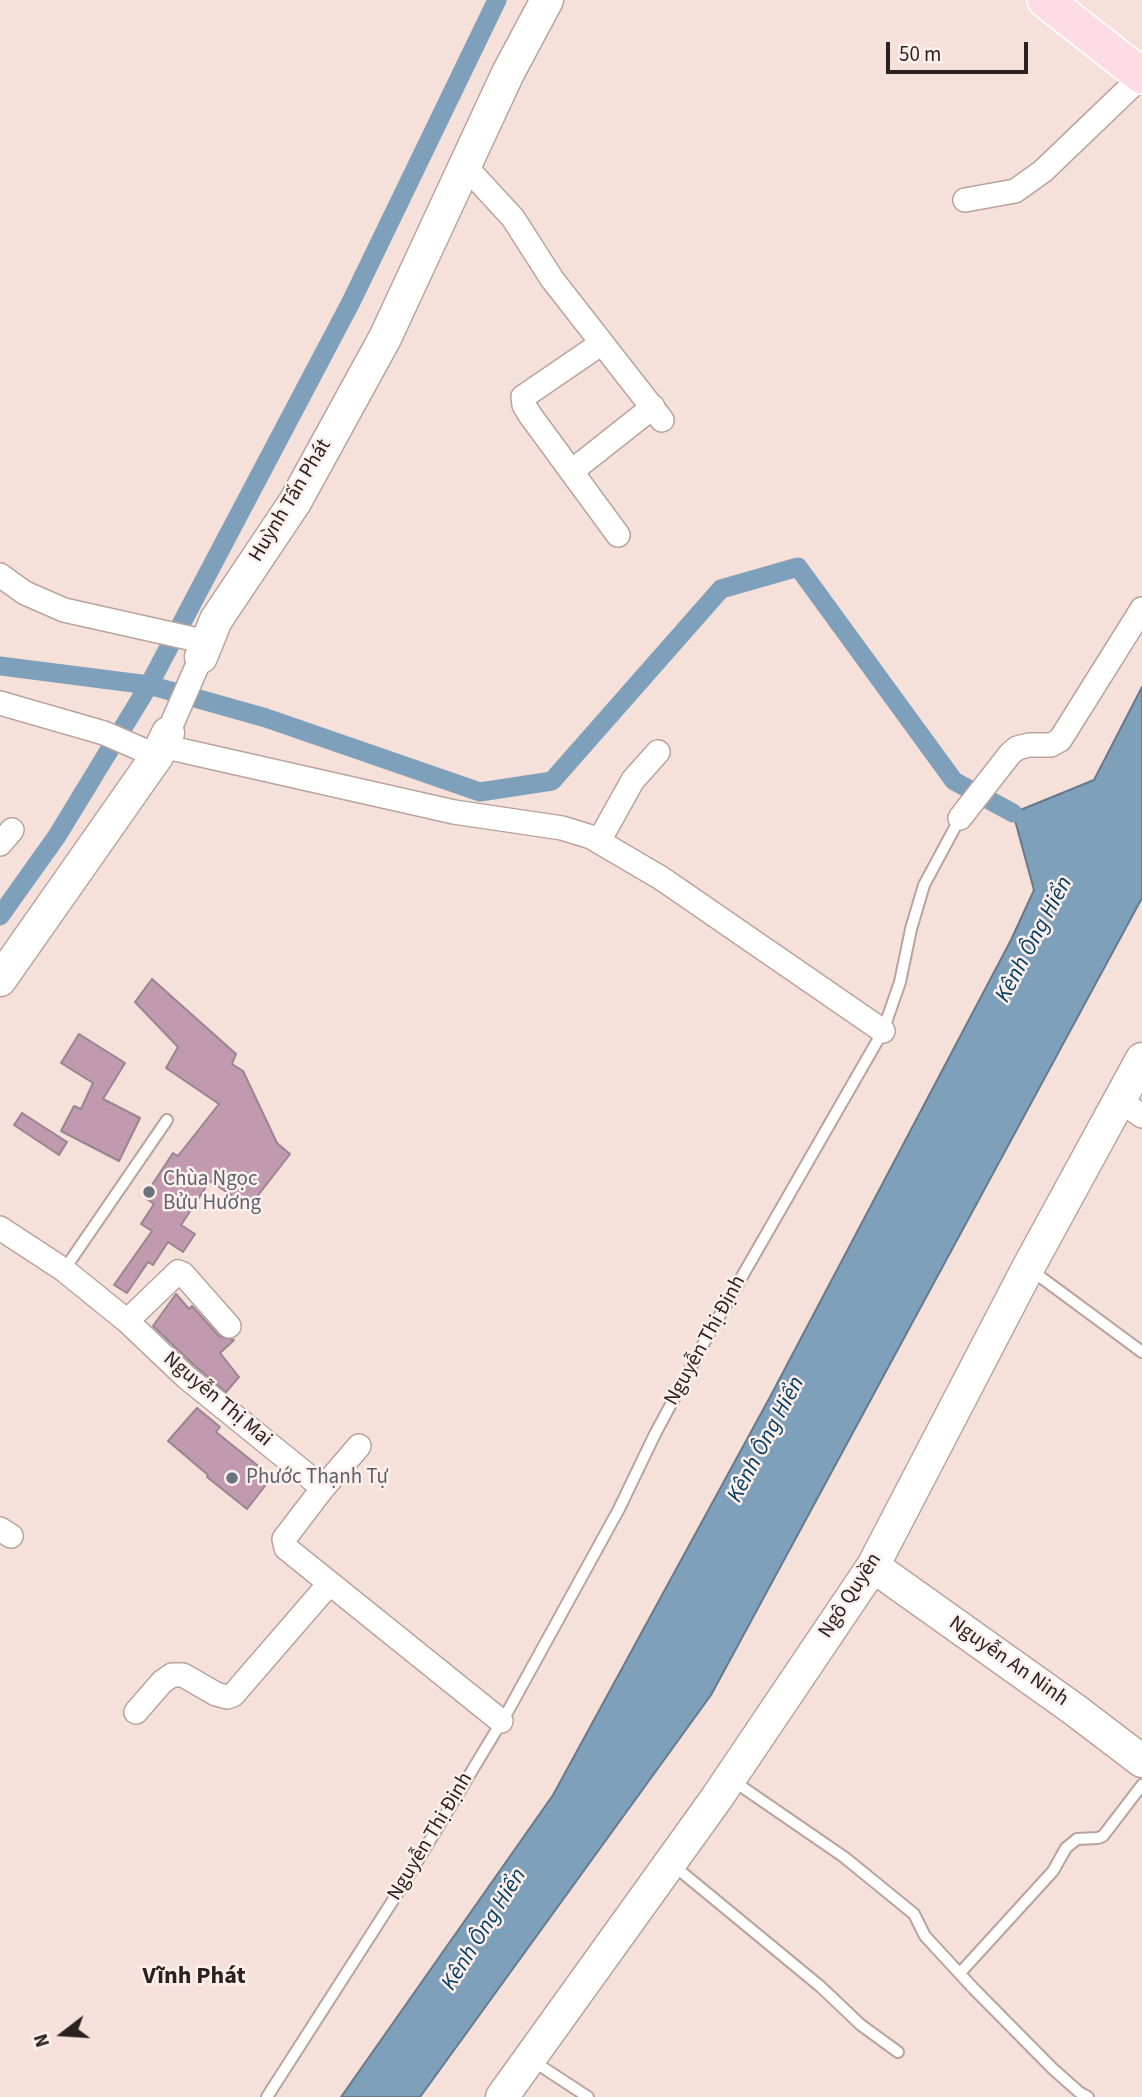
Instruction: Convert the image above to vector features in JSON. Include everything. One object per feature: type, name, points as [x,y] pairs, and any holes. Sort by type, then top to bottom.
[{"type":"main road","points":[[1045,0],[1142,76]]},
{"type":"street","name":"Huỳnh Tấn Phát","points":[[0,980],[158,746],[198,646],[295,502],[385,338],[508,73],[547,0]]},
{"type":"street","points":[[965,200],[1015,191],[1043,171],[1142,76]]},
{"type":"street","points":[[465,166],[513,218],[552,279],[657,414],[572,471]]},
{"type":"street","points":[[602,343],[523,397],[530,415],[618,535]]},
{"type":"street","points":[[0,575],[25,593],[64,610],[128,625],[198,646]]},
{"type":"street","name":"Nguyễn Thị Định","points":[[960,818],[992,774],[1017,748],[1051,745],[1060,740],[1142,609]]},
{"type":"street","points":[[0,703],[158,746],[453,812],[562,828],[591,837],[661,878],[883,1031]]},
{"type":"street","points":[[599,841],[633,780],[658,752]]},
{"type":"street","name":"Ngô Quyền","points":[[502,2097],[730,1779],[873,1566],[1028,1268],[1131,1108],[1142,1059]]},
{"type":"street","name":"Nguyễn Thị Mai","points":[[0,1228],[64,1270],[127,1321],[186,1377],[323,1489]]},
{"type":"street","points":[[127,1321],[178,1272],[183,1274],[229,1326]]},
{"type":"street","points":[[359,1446],[284,1539],[286,1549],[501,1721]]},
{"type":"street","name":"Nguyễn An Ninh","points":[[873,1566],[1142,1761]]},
{"type":"street","points":[[136,1713],[162,1682],[172,1675],[183,1675],[216,1695],[233,1695],[329,1584]]},
{"type":"lane","name":"Nguyễn Thị Định","points":[[267,2097],[405,1881],[501,1721],[620,1508],[654,1434],[705,1341],[883,1031],[901,982],[911,929],[924,884],[960,818]]},
{"type":"lane","points":[[64,1270],[167,1120]]},
{"type":"lane","points":[[1028,1268],[1142,1352]]},
{"type":"lane","points":[[730,1779],[844,1857],[914,1914],[925,1936],[960,1973],[1053,2069],[1088,2097]]},
{"type":"lane","points":[[960,1973],[1053,1871],[1066,1848],[1077,1839],[1103,1836],[1142,1785]]},
{"type":"lane","points":[[671,1863],[821,1987],[861,2025],[898,2052]]},
{"type":"lane","points":[[530,2060],[588,2097]]},
{"type":"water","name":"Kênh Ông Hiển","points":[[1142,687],[1142,898],[711,1695],[420,2097],[341,2097],[553,1795],[770,1397],[1011,940],[1034,890],[1013,813],[1094,780]]},
{"type":"building","points":[[152,979],[236,1054],[232,1064],[243,1071],[277,1143],[290,1154],[249,1207],[210,1181],[181,1225],[195,1234],[183,1252],[168,1242],[153,1265],[148,1262],[127,1293],[114,1285],[152,1231],[141,1224],[154,1204],[144,1197],[173,1153],[178,1156],[219,1104],[166,1068],[178,1047],[135,1002]]},
{"type":"building","points":[[79,1034],[125,1063],[103,1099],[140,1118],[119,1161],[61,1131],[74,1106],[81,1109],[93,1083],[61,1063]]},
{"type":"building","points":[[22,1113],[67,1142],[59,1155],[14,1125]]},
{"type":"building","points":[[176,1294],[189,1309],[192,1306],[219,1336],[234,1340],[220,1353],[239,1377],[226,1392],[153,1326]]},
{"type":"building","points":[[197,1408],[220,1427],[216,1432],[272,1477],[247,1509],[168,1441]]},
{"type":"waterway","points":[[0,916],[57,836],[149,685],[351,302],[497,0]]},
{"type":"waterway","points":[[0,666],[149,685],[266,718],[480,792],[552,781],[721,589],[798,567],[954,781],[1013,813]]},
{"type":"place","name":"Chùa Ngọc Bửu Hương","points":[[149,1192]]},
{"type":"place","name":"Phước Thạnh Tự","points":[[232,1478]]},
{"type":"district","name":"Vĩnh Phát","points":[[194,1978]]}]
